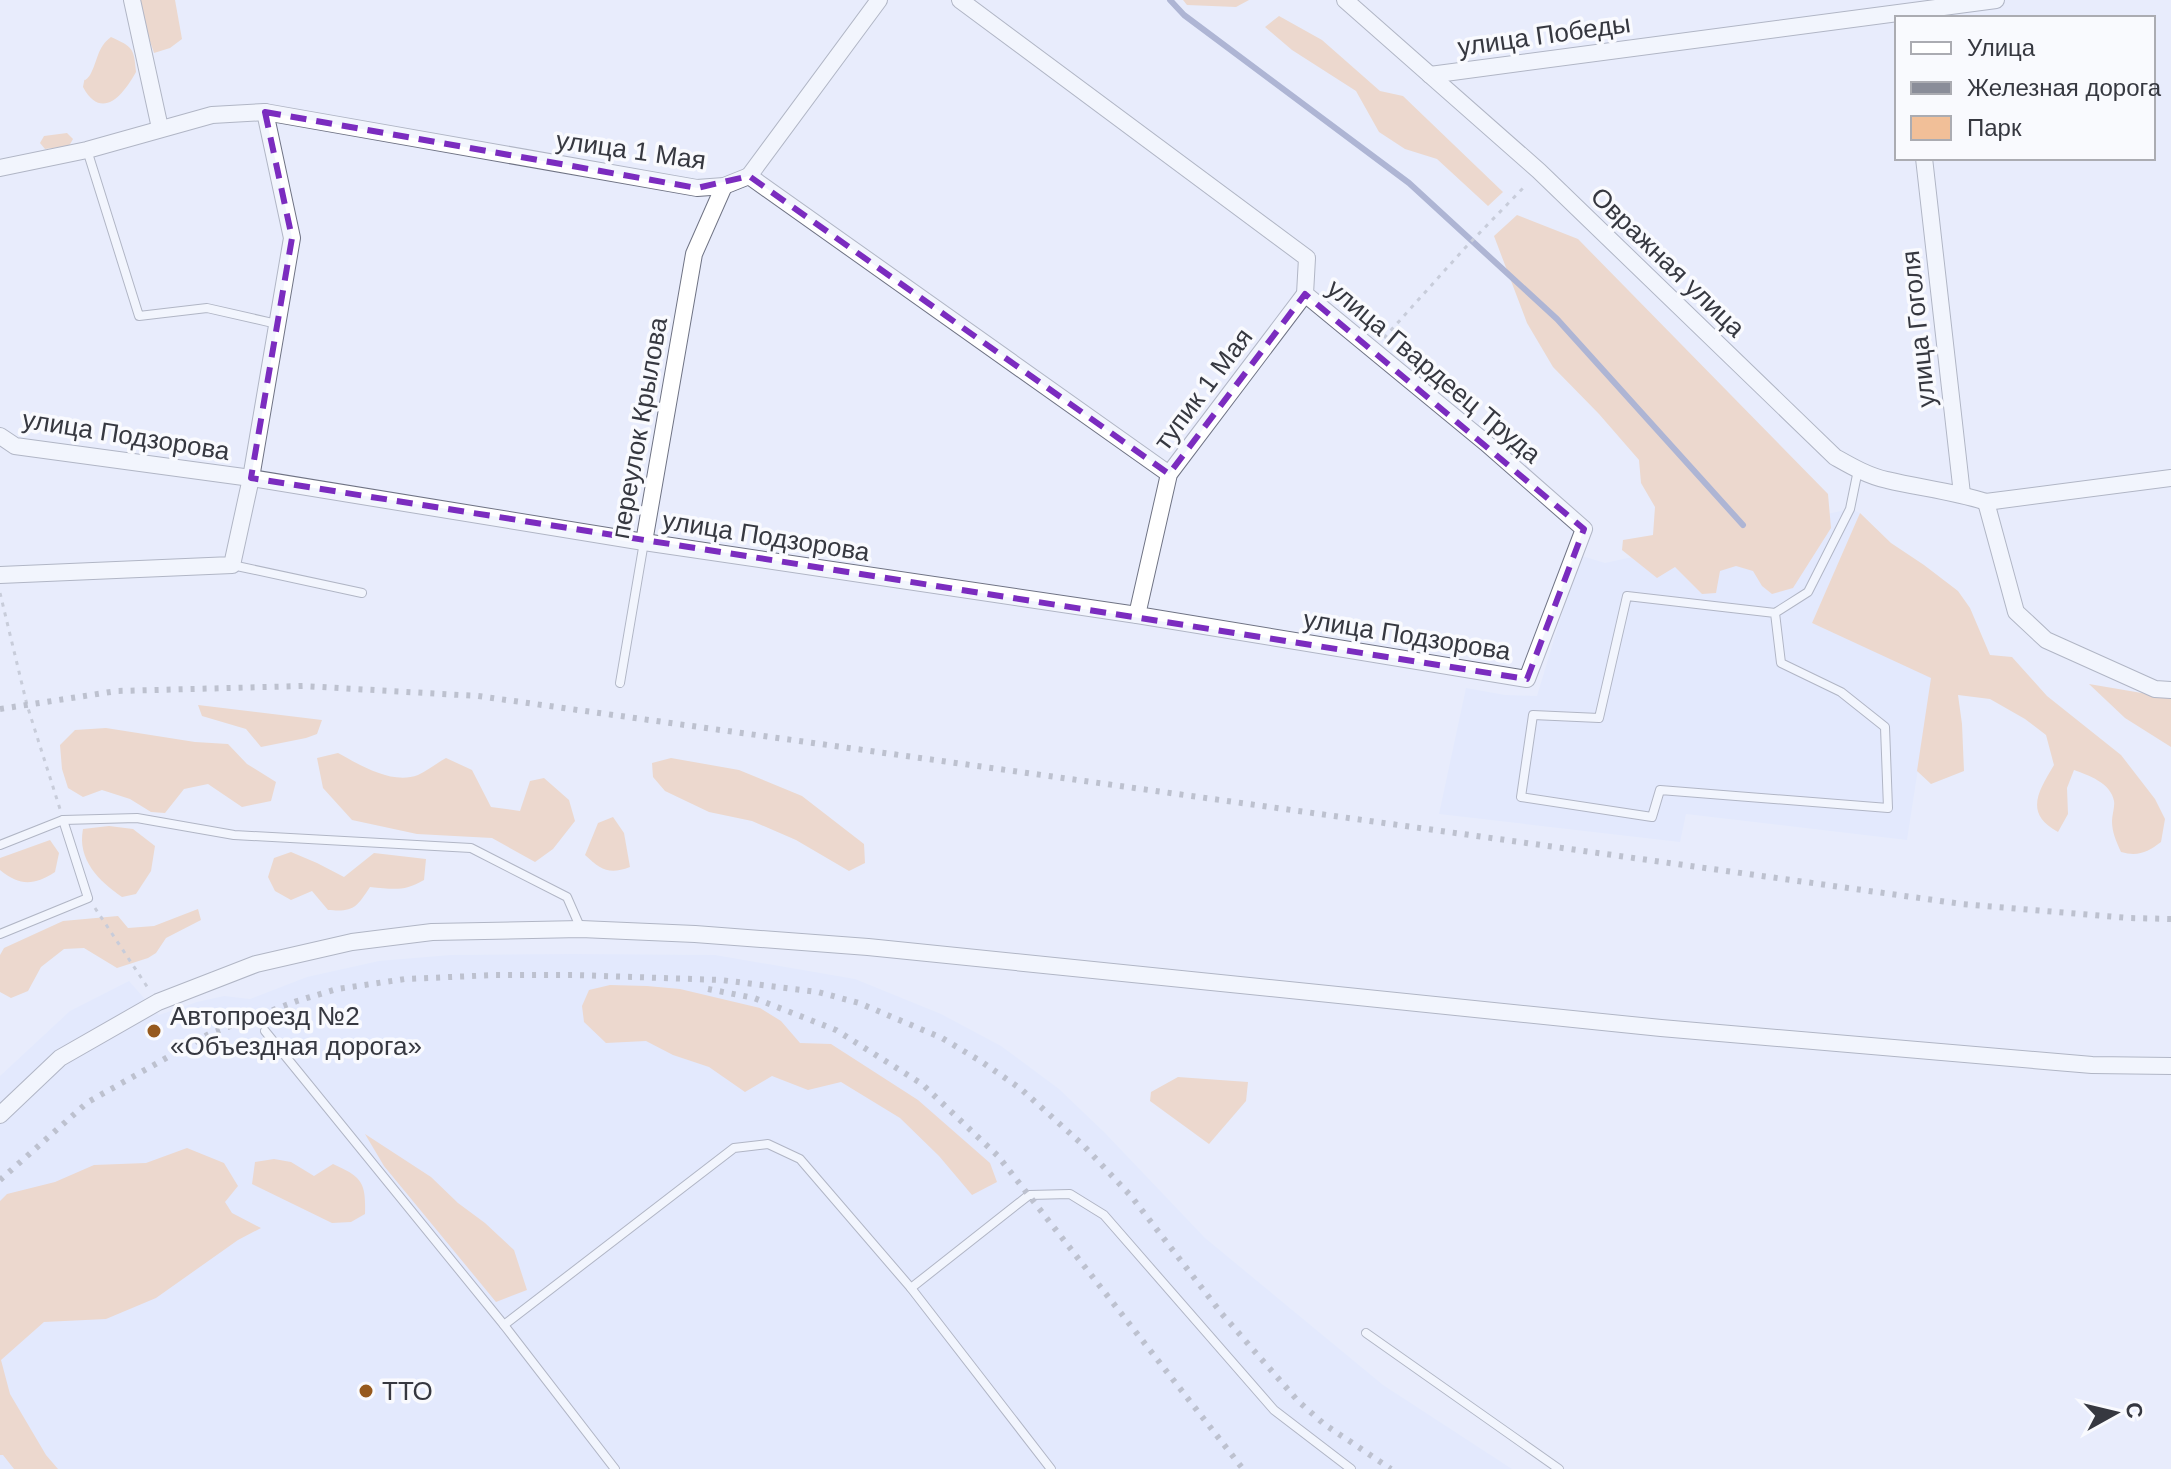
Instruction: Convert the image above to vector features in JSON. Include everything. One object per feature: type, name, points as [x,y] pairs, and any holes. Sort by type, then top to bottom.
[{"type":"street","points":[[132,0],[160,128]]},
{"type":"street","points":[[879,0],[749,176],[1169,474]]},
{"type":"street","name":"улица Гвардеец Труда","points":[[960,0],[1307,258],[1305,294],[1486,443],[1584,529],[1527,679]]},
{"type":"street","name":"Овражная улица","points":[[1345,0],[1539,171],[1835,457],[1884,480],[1962,494],[1986,502]]},
{"type":"street","name":"улица Победы","points":[[1430,75],[1909,14],[1996,0]]},
{"type":"street","points":[[0,575],[232,565],[251,478],[292,238],[265,112]]},
{"type":"street","name":"улица 1 Мая","points":[[0,168],[87,150],[212,115],[265,112],[697,188],[724,186],[749,176]]},
{"type":"street","name":"улица Гоголя","points":[[1924,160],[1962,494]]},
{"type":"street","name":"переулок Крылова","points":[[644,542],[694,254],[724,186]]},
{"type":"street","name":"тупик 1 Мая","points":[[1137,615],[1169,474],[1305,294]]},
{"type":"street","name":"улица Подзорова","points":[[0,436],[7,450],[251,478],[644,542],[1137,615],[1527,679]]},
{"type":"street","points":[[2171,478],[1986,502],[2016,612],[2046,640],[2155,689],[2171,690]]},
{"type":"street","points":[[0,1115],[60,1058],[158,1002],[256,964],[352,942],[432,932],[581,929],[868,947],[1661,1028],[2092,1065],[2171,1066]]},
{"type":"lane","points":[[87,150],[139,316],[207,308],[277,324]]},
{"type":"lane","points":[[1775,613],[1781,663],[1841,692],[1885,727],[1888,808],[1660,790],[1652,817],[1521,797],[1533,715],[1599,718],[1627,596],[1775,613],[1808,592],[1850,509],[1858,470]]},
{"type":"lane","name":"переулок Крылова","points":[[620,683],[644,542]]},
{"type":"lane","points":[[232,565],[362,593]]},
{"type":"lane","points":[[2,842],[63,820],[137,818],[234,835],[471,848],[567,897],[581,929]]},
{"type":"lane","points":[[0,934],[88,898],[63,820]]},
{"type":"lane","points":[[265,1031],[504,1325],[615,1469]]},
{"type":"lane","points":[[504,1325],[734,1148],[768,1144],[800,1159],[911,1288],[1051,1469]]},
{"type":"lane","points":[[911,1288],[1029,1195],[1070,1194],[1104,1215],[1274,1410],[1351,1469]]},
{"type":"lane","points":[[1366,1333],[1559,1469]]},
{"type":"path","points":[[1373,350],[1539,171]]},
{"type":"path","points":[[0,593],[27,705],[63,820]]},
{"type":"path","points":[[88,898],[158,1002]]},
{"type":"highlighted area","points":[[265,112],[697,188],[749,176],[1169,474],[1305,294],[1584,529],[1527,679],[251,478],[292,238]]},
{"type":"shaded area","points":[[1850,509],[1860,513],[1812,623],[1932,678],[1907,840],[1686,814],[1680,842],[1439,814],[1466,688],[1505,695],[1537,696],[1582,556],[1605,563]]},
{"type":"shaded area","points":[[451,955],[715,955],[855,979],[941,1014],[1001,1046],[1059,1089],[1205,1238],[1383,1385],[1512,1469],[0,1469],[0,1076],[70,1011],[129,981],[159,1015],[224,996],[250,999],[307,977],[379,961]]},
{"type":"green space","points":[[140,0],[175,0],[182,39],[170,48],[154,53],[142,18]]},
{"type":"green space","points":[[1183,0],[1249,0],[1236,7],[1187,5]]},
{"type":"green space","points":[[1279,16],[1322,40],[1380,91],[1403,96],[1503,192],[1488,206],[1437,159],[1405,149],[1379,132],[1356,91],[1292,50],[1265,27]]},
{"type":"green space","points":[[111,37],[131,49],[136,72],[119,96],[112,101],[98,103],[83,87],[84,81],[90,75],[103,45]]},
{"type":"green space","points":[[67,133],[73,139],[69,146],[45,149],[40,143],[44,136]]},
{"type":"green space","points":[[1517,215],[1578,239],[1828,494],[1831,528],[1793,588],[1772,594],[1762,586],[1753,571],[1736,566],[1720,571],[1716,593],[1702,594],[1675,567],[1657,578],[1622,550],[1623,540],[1653,535],[1655,507],[1641,483],[1639,460],[1553,367],[1527,323],[1494,236]]},
{"type":"green space","points":[[1860,513],[1891,543],[1958,591],[1970,608],[1990,655],[2012,657],[2047,696],[2121,755],[2155,799],[2165,819],[2161,842],[2142,853],[2121,852],[2113,829],[2112,795],[2098,781],[2074,770],[2067,788],[2068,814],[2058,832],[2047,825],[2037,802],[2054,765],[2046,735],[1990,699],[1958,695],[1964,771],[1931,784],[1917,771],[1931,678],[1812,623]]},
{"type":"green space","points":[[2089,684],[2171,698],[2171,747],[2125,718]]},
{"type":"green space","points":[[198,705],[322,720],[317,734],[261,747],[246,729],[202,716]]},
{"type":"green space","points":[[106,728],[228,744],[247,764],[276,782],[271,801],[242,807],[208,784],[184,789],[165,813],[151,812],[130,799],[102,790],[83,797],[68,788],[62,769],[60,745],[75,730]]},
{"type":"green space","points":[[338,753],[376,772],[398,777],[418,775],[446,758],[472,770],[491,807],[520,811],[530,781],[544,778],[569,800],[575,821],[553,849],[535,862],[492,838],[417,834],[352,820],[323,788],[317,758]]},
{"type":"green space","points":[[671,758],[739,770],[802,796],[864,844],[865,863],[849,871],[796,840],[752,821],[709,812],[665,791],[653,777],[652,763]]},
{"type":"green space","points":[[613,817],[624,833],[630,867],[616,871],[601,867],[585,855],[598,823]]},
{"type":"green space","points":[[109,826],[133,829],[155,846],[151,871],[136,894],[122,897],[105,884],[92,869],[83,850],[83,829]]},
{"type":"green space","points":[[50,840],[59,853],[55,872],[40,880],[27,882],[14,879],[0,870],[0,858]]},
{"type":"green space","points":[[291,852],[344,877],[374,853],[426,859],[424,880],[404,888],[370,887],[354,907],[328,910],[312,891],[291,900],[275,891],[268,877],[274,858]]},
{"type":"green space","points":[[198,909],[201,920],[166,938],[156,953],[148,958],[117,968],[84,948],[64,949],[41,967],[28,991],[11,998],[0,992],[0,955],[4,948],[63,921],[118,916],[128,928],[154,926]]},
{"type":"green space","points":[[610,985],[680,989],[760,1008],[781,1021],[800,1043],[831,1044],[918,1100],[990,1163],[997,1182],[972,1195],[939,1156],[900,1118],[841,1082],[808,1090],[772,1076],[745,1092],[709,1067],[673,1055],[646,1041],[606,1043],[584,1022],[582,1006],[589,990]]},
{"type":"green space","points":[[1178,1077],[1248,1082],[1246,1101],[1209,1144],[1150,1101],[1151,1092]]},
{"type":"green space","points":[[365,1134],[431,1177],[514,1250],[527,1290],[496,1302],[384,1166]]},
{"type":"green space","points":[[187,1148],[224,1163],[238,1186],[225,1202],[232,1213],[261,1228],[238,1240],[156,1298],[106,1319],[44,1322],[1,1360],[10,1394],[46,1455],[58,1469],[14,1469],[0,1455],[0,1201],[7,1194],[55,1182],[94,1165],[146,1163]]},
{"type":"green space","points":[[274,1159],[291,1162],[314,1176],[333,1164],[350,1173],[363,1188],[365,1214],[351,1222],[332,1223],[252,1184],[255,1162]]},
{"type":"waterway","points":[[1170,0],[1184,15],[1409,183],[1557,319],[1743,525]]},
{"type":"railway","points":[[0,709],[117,691],[303,686],[478,696],[1962,904],[2171,919]]},
{"type":"railway","points":[[0,1180],[88,1102],[209,1034],[337,989],[405,979],[575,975],[721,980],[818,992],[859,1003],[942,1038],[1021,1089],[1083,1145],[1131,1196],[1222,1314],[1298,1401],[1324,1424],[1391,1469]]},
{"type":"railway","points":[[708,989],[754,998],[836,1030],[922,1084],[998,1156],[1243,1469]]},
{"type":"place","name":"Автопроезд №2 «Объездная дорога»","points":[[154,1031]]},
{"type":"place","name":"ТТО","points":[[366,1391]]}]
